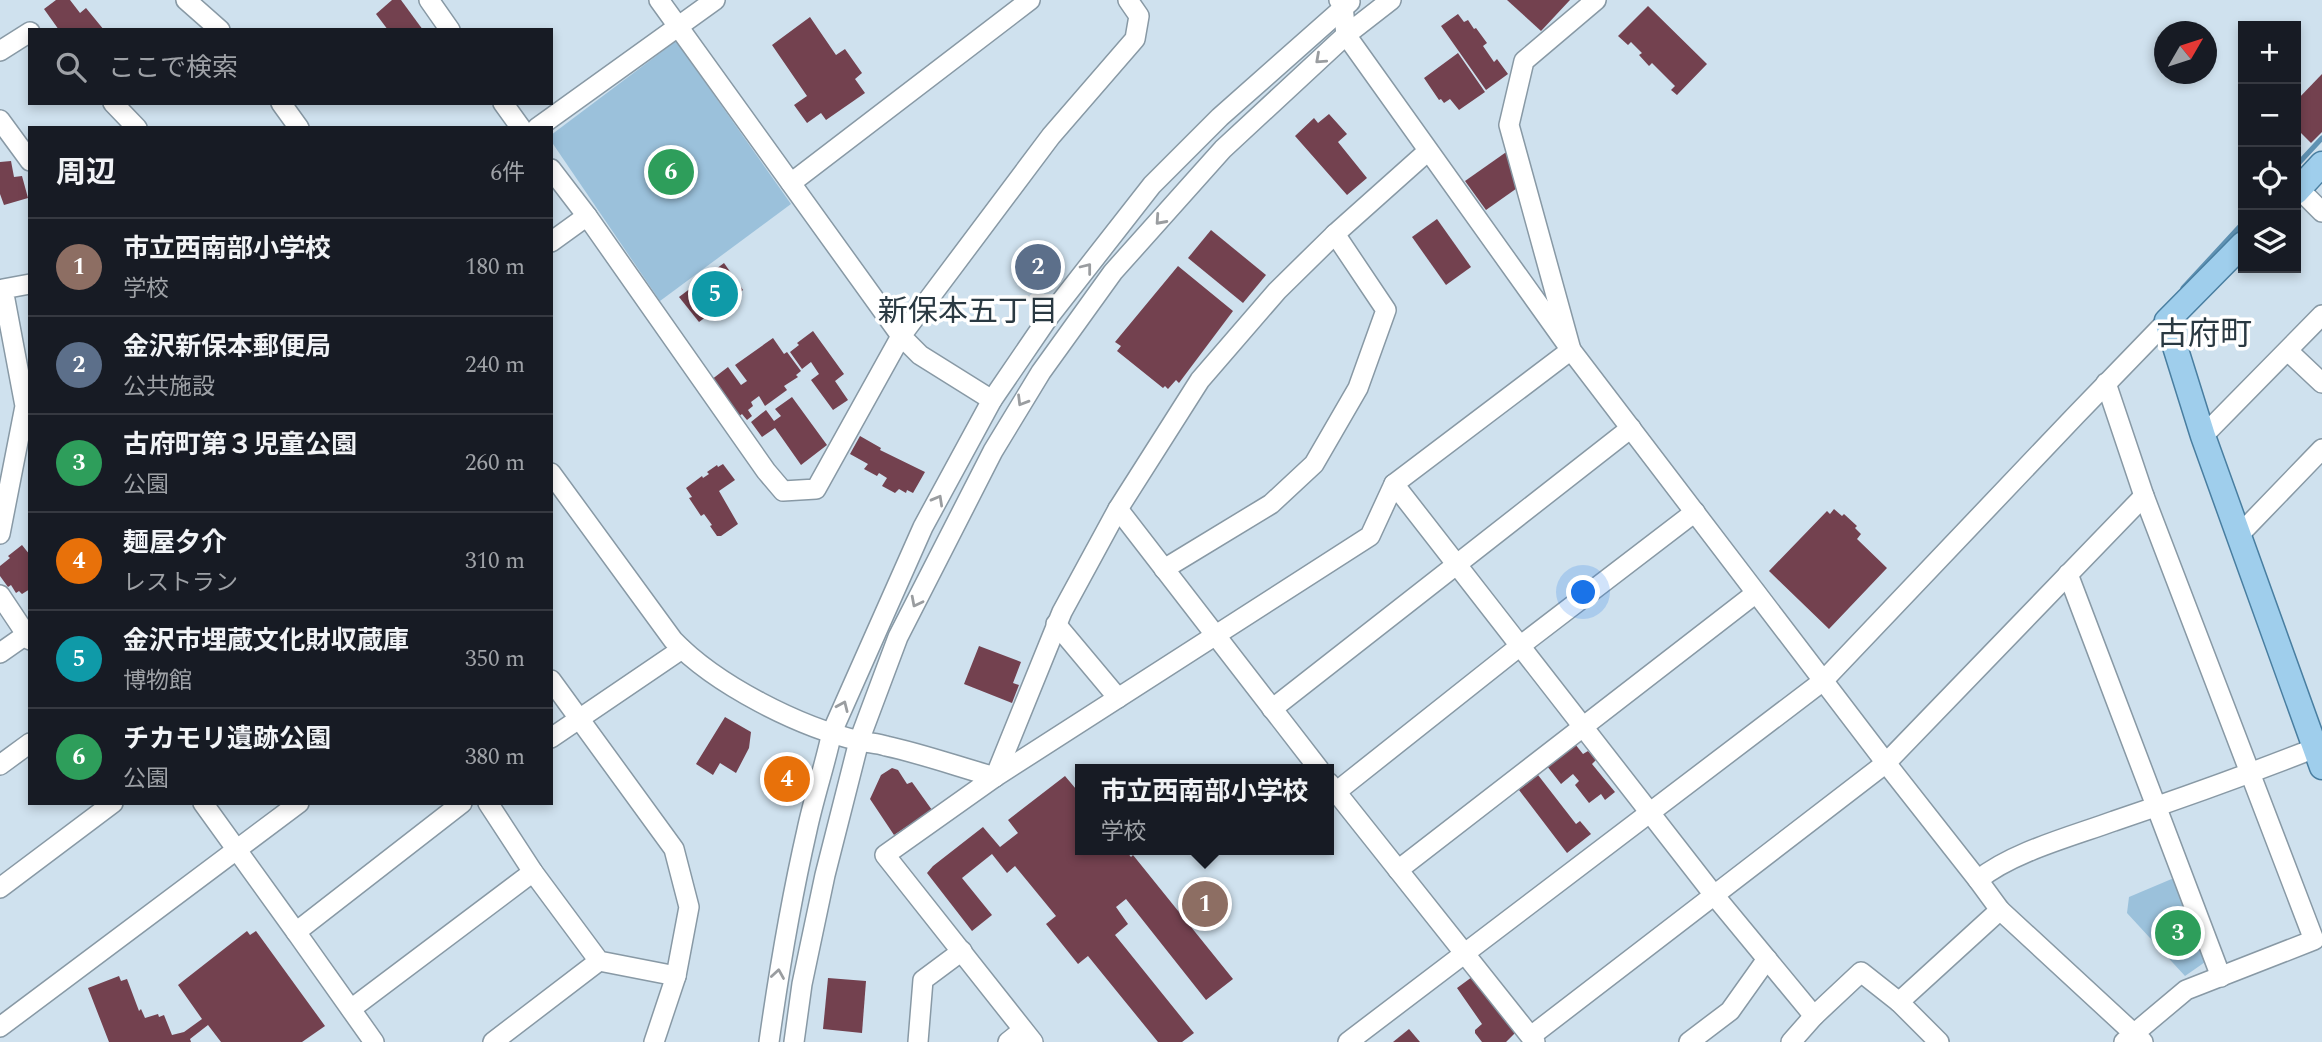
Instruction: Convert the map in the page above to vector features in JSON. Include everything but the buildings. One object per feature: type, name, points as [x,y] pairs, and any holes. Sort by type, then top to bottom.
[{"type":"main road","points":[[2301,186],[2322,164]]},
{"type":"main road","points":[[2238,249],[2168,321],[2203,436],[2320,752]]},
{"type":"street","points":[[186,0],[218,28]]},
{"type":"street","points":[[429,0],[449,28]]},
{"type":"street","points":[[659,0],[901,336],[920,355],[992,400]]},
{"type":"street","points":[[540,126],[715,0]]},
{"type":"street","points":[[790,183],[1030,0]]},
{"type":"street","points":[[553,172],[783,491],[816,489],[901,336],[1051,136],[1135,39],[1139,16],[1128,0]]},
{"type":"street","points":[[794,1042],[802,984],[825,875],[859,741],[898,637],[993,451],[1041,372],[1113,272],[1223,149],[1346,35],[1391,0]]},
{"type":"street","points":[[1571,350],[1509,125],[1524,61],[1596,0]]},
{"type":"street","points":[[1345,2],[1346,35],[1571,350],[2000,910],[2133,1039],[2186,990],[2314,940],[2144,496],[2106,383]]},
{"type":"street","points":[[769,1042],[779,970],[804,841],[825,768],[832,732],[923,527],[992,400],[1048,318],[1152,185],[1220,117],[1345,2]]},
{"type":"street","points":[[0,51],[28,34]]},
{"type":"street","points":[[115,105],[135,126]]},
{"type":"street","points":[[282,105],[298,126]]},
{"type":"street","points":[[504,105],[520,126]]},
{"type":"street","points":[[0,120],[28,159]]},
{"type":"street","points":[[995,777],[1056,624],[1118,509],[1200,380],[1277,291],[1427,151]]},
{"type":"street","points":[[2301,194],[2322,212]]},
{"type":"street","points":[[553,241],[587,216]]},
{"type":"street","points":[[1164,569],[1271,504],[1314,464],[1358,388],[1386,310],[1335,234]]},
{"type":"street","points":[[0,534],[9,439],[27,405],[3,309],[3,289],[28,284]]},
{"type":"street","points":[[2203,436],[2322,316]]},
{"type":"street","points":[[1348,1042],[1823,681],[2168,321]]},
{"type":"street","points":[[1007,1042],[1028,1036],[885,855],[995,777],[1370,536],[1394,484],[1571,350]]},
{"type":"street","points":[[2288,351],[2322,383]]},
{"type":"street","points":[[1272,709],[1631,428]]},
{"type":"street","points":[[2239,534],[2322,449]]},
{"type":"street","points":[[553,476],[673,640],[744,695],[808,724],[859,741],[885,745],[995,777]]},
{"type":"street","points":[[1394,484],[1714,895],[1814,1016]]},
{"type":"street","points":[[1334,788],[1533,1039],[1886,763],[2144,496]]},
{"type":"street","points":[[1118,509],[1315,764]]},
{"type":"street","points":[[1334,786],[1695,512]]},
{"type":"street","points":[[2068,575],[2221,977]]},
{"type":"street","points":[[1398,870],[1756,593]]},
{"type":"street","points":[[0,594],[28,635],[0,653]]},
{"type":"street","points":[[1056,624],[1118,698]]},
{"type":"street","points":[[553,737],[682,649]]},
{"type":"street","points":[[553,683],[674,849],[689,907],[676,976],[654,1042]]},
{"type":"street","points":[[0,765],[28,744]]},
{"type":"street","points":[[1978,880],[1992,869],[2060,840],[2249,773],[2320,752]]},
{"type":"street","points":[[0,888],[110,805]]},
{"type":"street","points":[[204,805],[374,1042]]},
{"type":"street","points":[[0,1027],[296,805]]},
{"type":"street","points":[[296,932],[459,805]]},
{"type":"street","points":[[489,805],[533,872],[599,961],[676,976]]},
{"type":"street","points":[[351,1009],[533,872]]},
{"type":"street","points":[[1899,1002],[2000,910]]},
{"type":"street","points":[[918,1042],[923,979],[962,951]]},
{"type":"street","points":[[1689,1042],[1730,1011],[1767,959]]},
{"type":"street","points":[[493,1042],[599,961]]},
{"type":"street","points":[[1791,1042],[1814,1016],[1861,972],[1899,1002],[1939,1042]]},
{"type":"shaded area","points":[[676,41],[791,204],[660,301],[553,144],[553,133]]},
{"type":"shaded area","points":[[2174,878],[2218,953],[2185,976],[2127,913],[2129,897]]},
{"type":"waterway","points":[[2301,161],[2322,138]]},
{"type":"waterway","points":[[2183,288],[2238,228]]},
{"type":"place","name":"チカモリ遺跡公園","points":[[671,172]]},
{"type":"place","name":"金沢新保本郵便局","points":[[1038,267]]},
{"type":"place","name":"金沢市埋蔵文化財収蔵庫","points":[[715,294]]},
{"type":"place","name":"麺屋夕介","points":[[787,779]]},
{"type":"place","name":"市立西南部小学校","points":[[1205,904]]},
{"type":"place","name":"古府町第３児童公園","points":[[2178,933]]},
{"type":"district","name":"新保本五丁目","points":[[968,312]]},
{"type":"district","name":"古府町","points":[[2204,334]]}]
